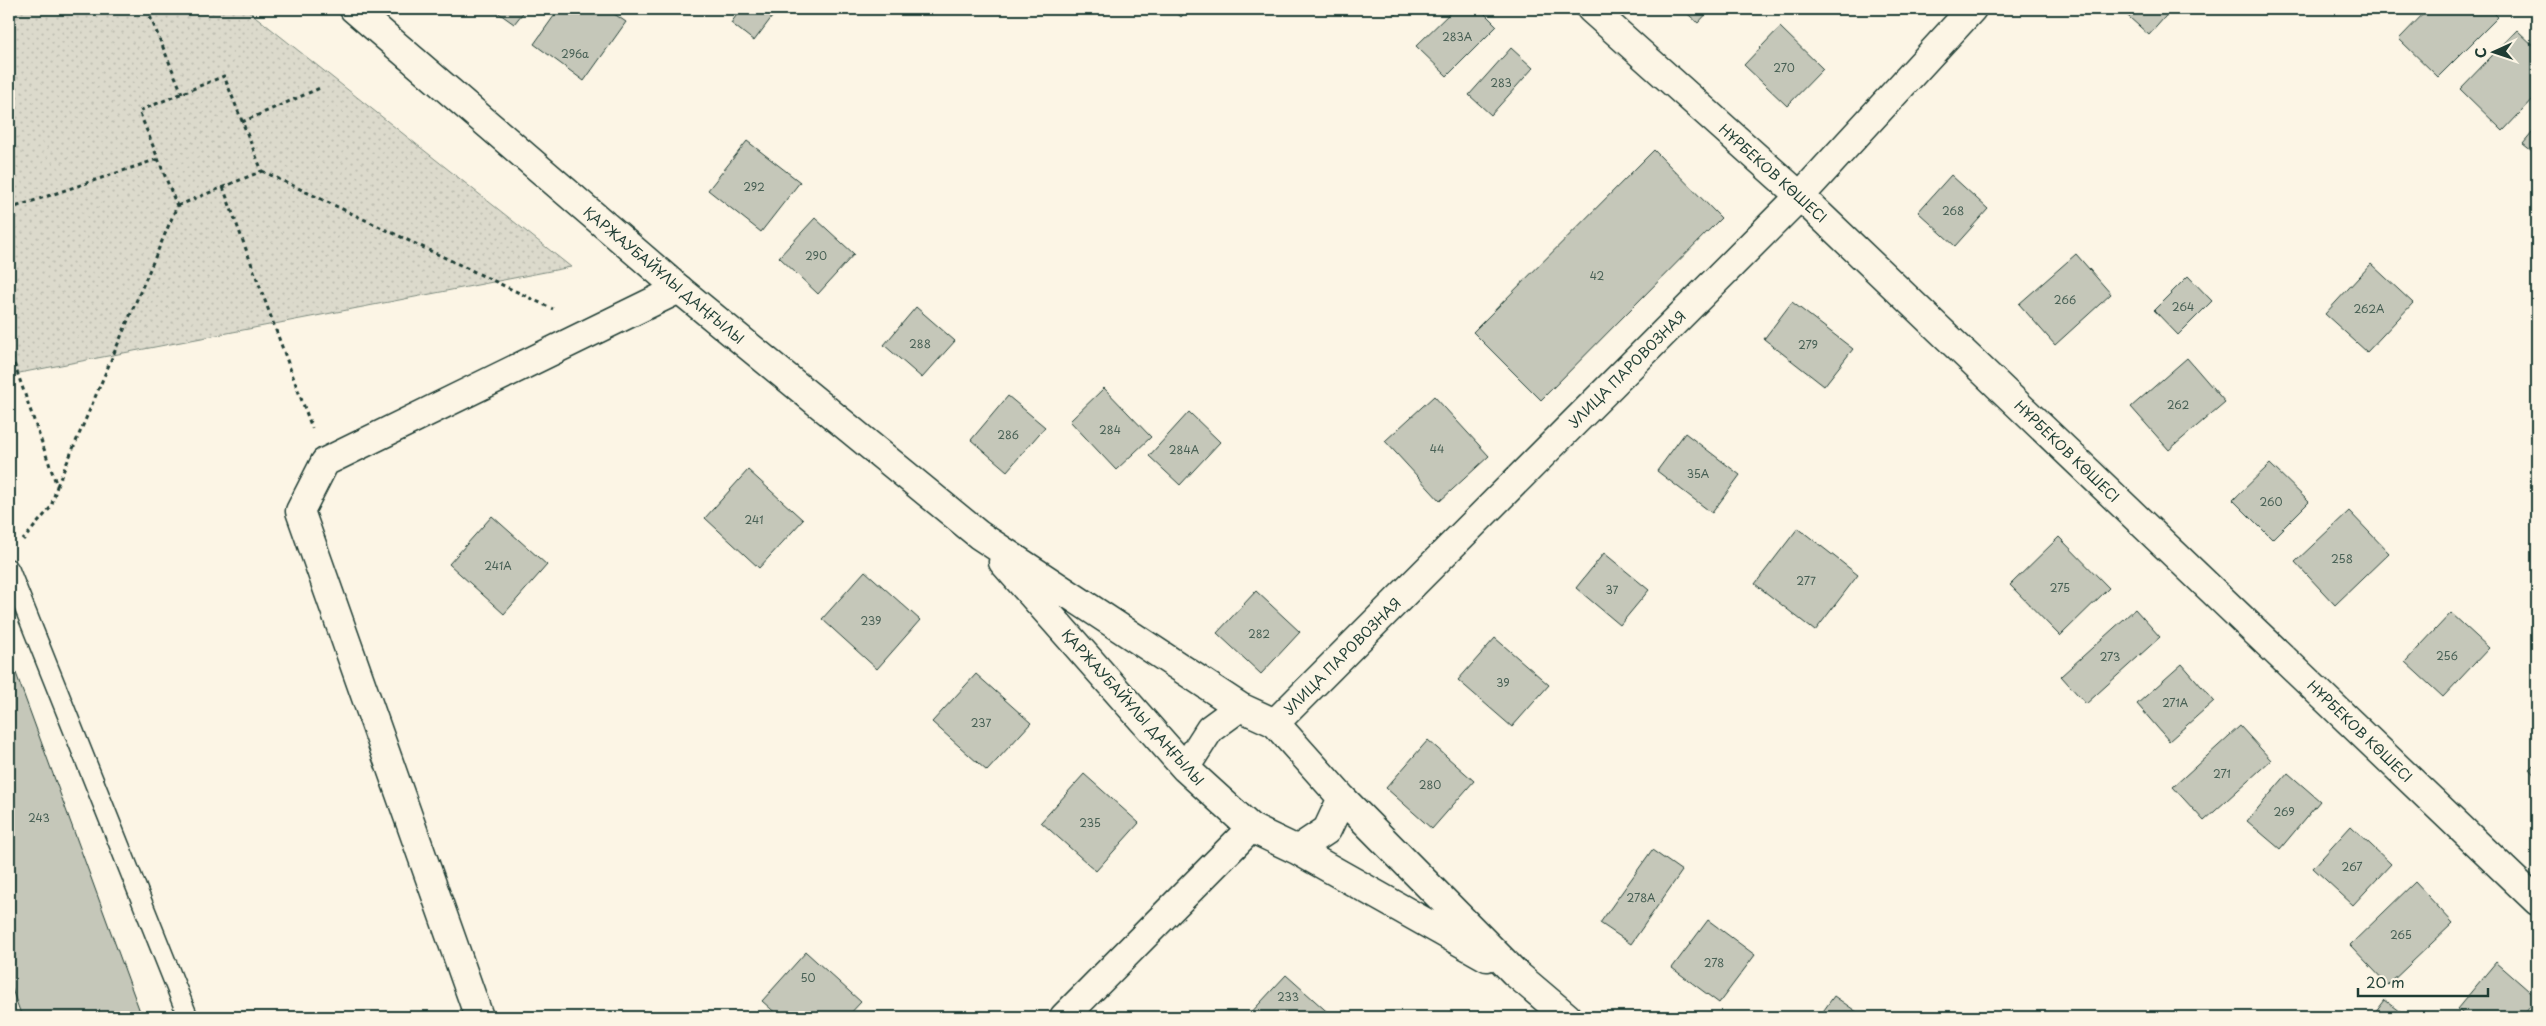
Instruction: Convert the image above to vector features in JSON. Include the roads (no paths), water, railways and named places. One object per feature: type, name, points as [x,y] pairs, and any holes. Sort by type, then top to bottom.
[{"type":"main road","name":"ҚАРЖАУБАЙҰЛЫ ДАҢҒЫЛЫ","points":[[354,9],[679,289],[979,535],[1240,707],[1275,723],[1342,798],[1514,972],[1567,1017]]},
{"type":"main road","name":"НҰРБЕКОВ КӨШЕСІ","points":[[1591,9],[1800,196],[2537,901]]},
{"type":"main road","name":"УЛИЦА ПАРОВОЗНАЯ","points":[[1275,723],[1800,196],[1972,9]]},
{"type":"main road","points":[[479,1017],[300,511],[325,462],[679,289]]},
{"type":"main road","name":"ҚАРЖАУБАЙҰЛЫ ДАҢҒЫЛЫ","points":[[979,535],[1185,768],[1251,828],[1297,850],[1514,972]]},
{"type":"main road","points":[[1185,768],[1210,729],[1240,707]]},
{"type":"main road","points":[[1297,850],[1327,830],[1342,798]]},
{"type":"main road","points":[[1064,1017],[1251,828]]},
{"type":"lane","points":[[9,569],[188,1017]]}]
